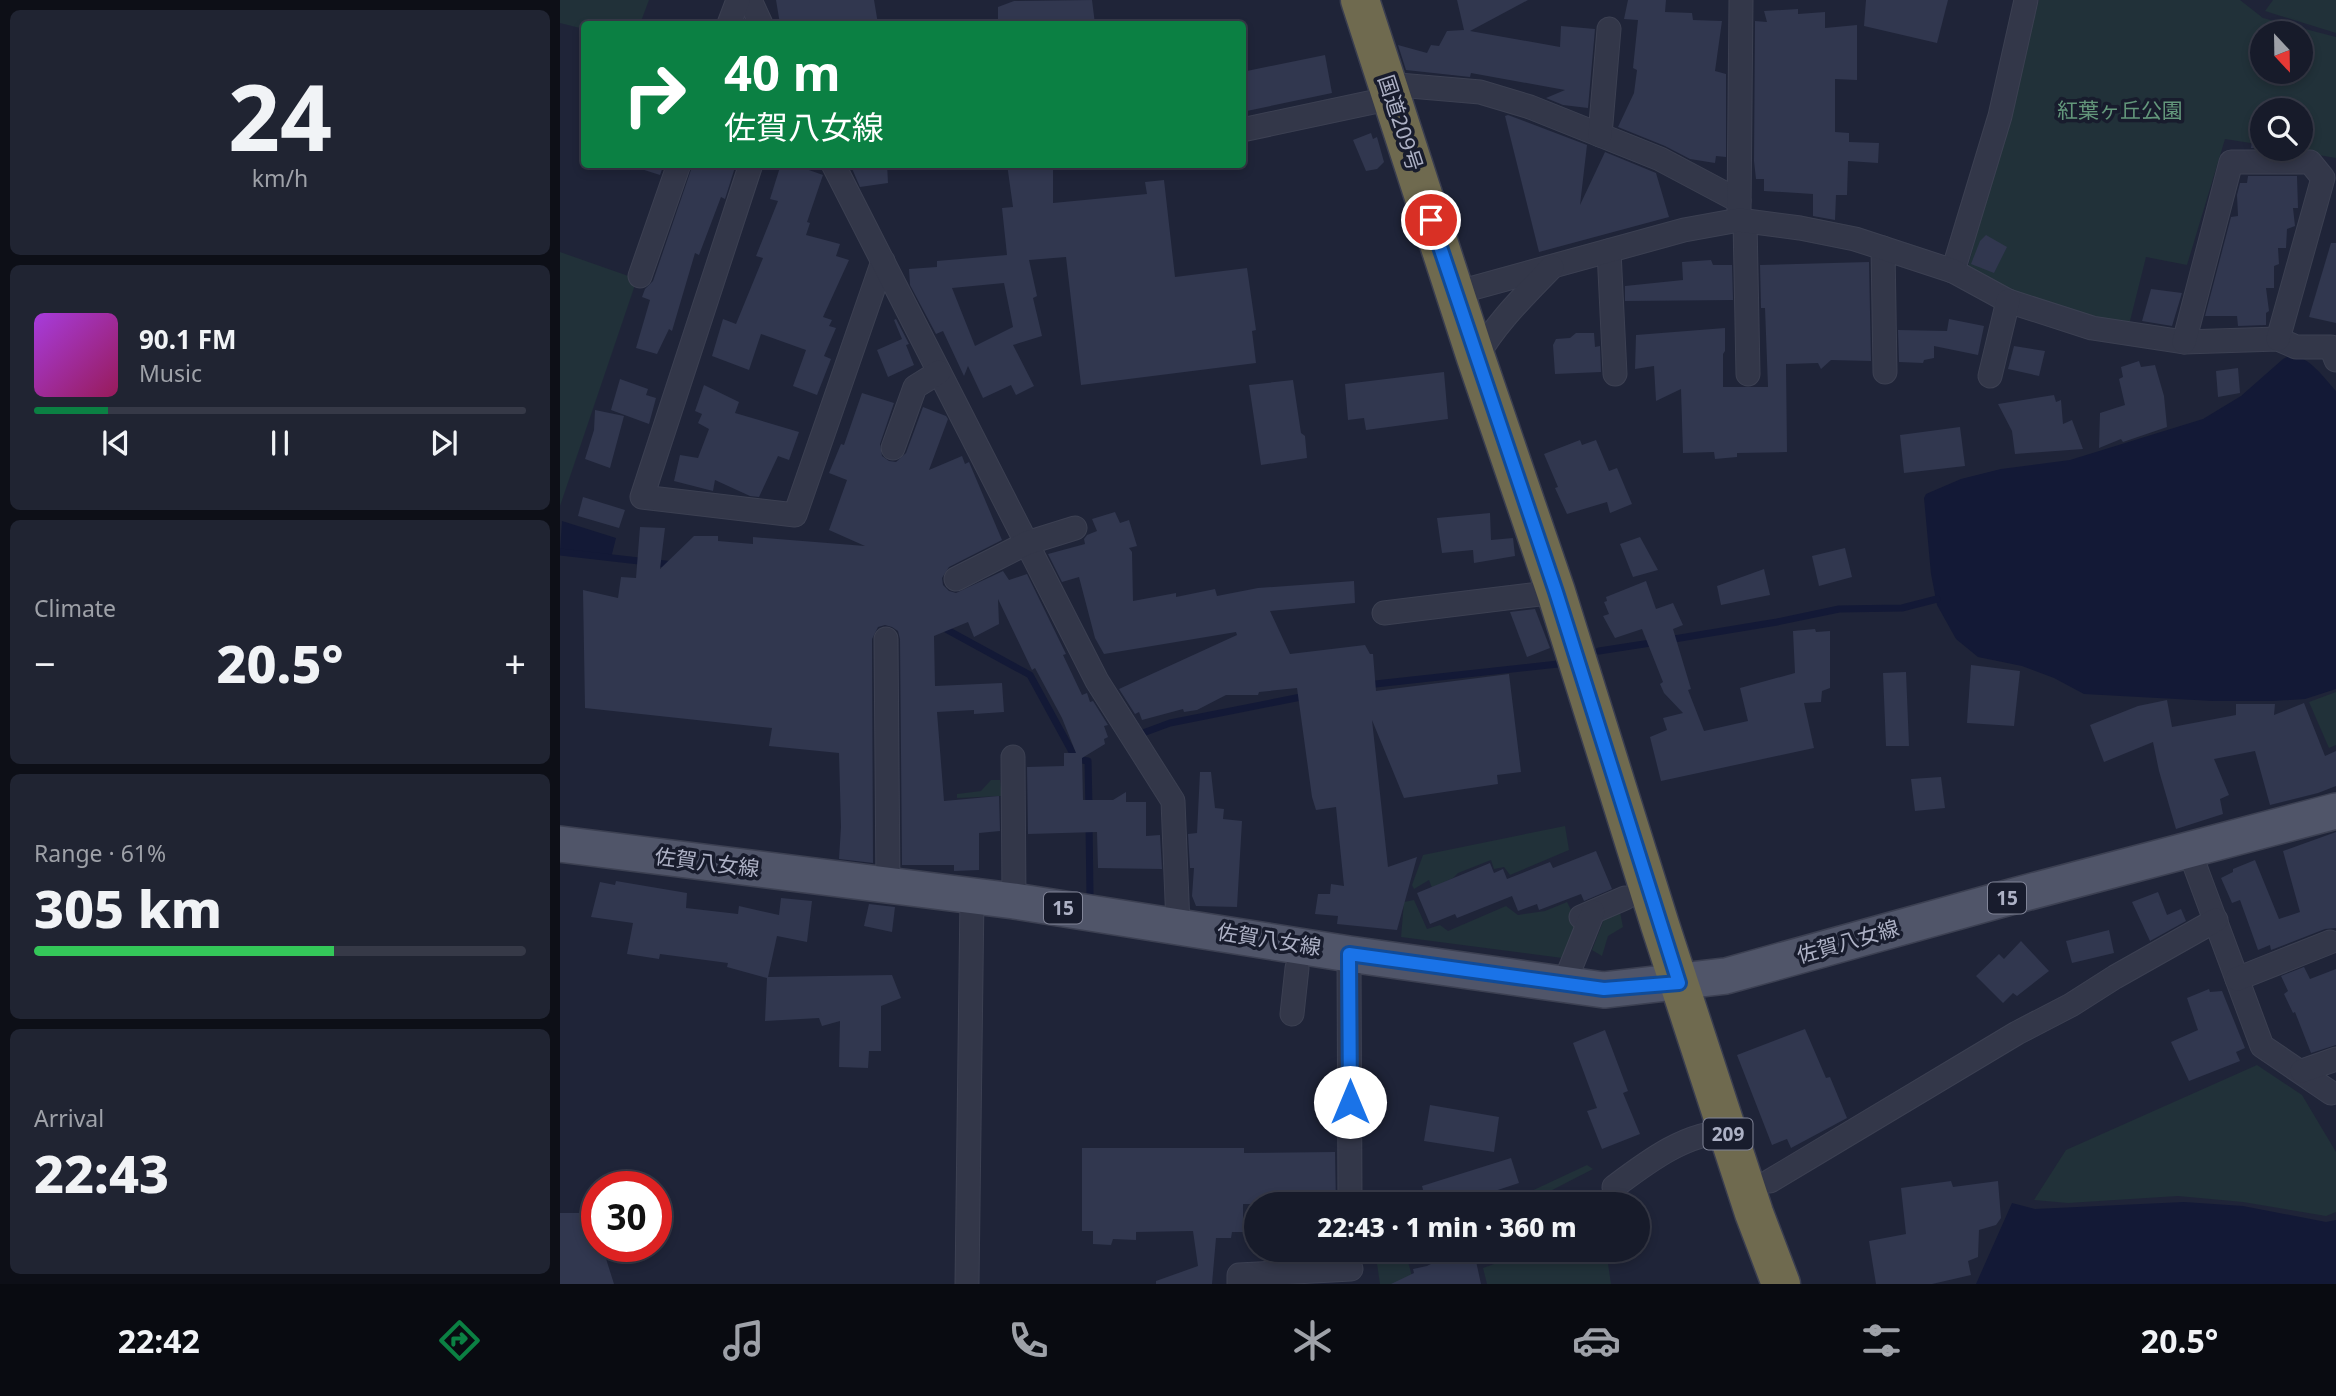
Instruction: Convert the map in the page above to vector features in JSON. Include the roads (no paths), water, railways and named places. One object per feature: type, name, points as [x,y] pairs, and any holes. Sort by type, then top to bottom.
[{"type":"highway","name":"国道209号","points":[[1360,0],[1476,359],[1556,592],[1754,1213],[1781,1284]]},
{"type":"main road","name":"佐賀八女線","points":[[560,844],[1014,901],[1349,954],[1604,989],[1726,976],[2336,811]]},
{"type":"street","points":[[730,21],[738,0]]},
{"type":"street","points":[[750,0],[760,21]]},
{"type":"street","points":[[1741,0],[1741,214],[1748,374]]},
{"type":"street","points":[[1953,271],[2000,116],[2026,0]]},
{"type":"street","points":[[1600,135],[1609,29]]},
{"type":"street","points":[[1246,129],[1389,91],[1480,92],[1530,107],[1660,159],[1741,214],[1883,248],[1953,271],[2008,301],[2092,328],[2183,342],[2278,339],[2296,347],[2331,347],[2336,360]]},
{"type":"street","points":[[2183,342],[2231,162],[2310,162],[2323,178],[2278,339]]},
{"type":"street","points":[[640,276],[679,168]]},
{"type":"street","points":[[750,168],[642,497],[795,515],[883,261]]},
{"type":"street","points":[[835,168],[1097,681],[1174,801],[1178,925]]},
{"type":"street","points":[[1455,293],[1741,214]]},
{"type":"street","points":[[1883,248],[1885,372]]},
{"type":"street","points":[[1609,251],[1615,374]]},
{"type":"street","points":[[1476,359],[1487,339],[1508,313],[1553,266]]},
{"type":"street","points":[[1990,376],[2008,301]]},
{"type":"street","points":[[893,448],[915,387],[939,372]]},
{"type":"street","points":[[956,579],[1027,543],[1075,528]]},
{"type":"street","points":[[1384,612],[1556,592]]},
{"type":"street","points":[[886,639],[888,886]]},
{"type":"street","points":[[1013,757],[1014,901]]},
{"type":"street","points":[[2189,850],[2262,1046],[2331,1093]]},
{"type":"street","points":[[967,1284],[972,896]]},
{"type":"street","points":[[1564,984],[1587,915],[1625,898]]},
{"type":"street","points":[[1770,1181],[2017,1032],[2071,1005],[2216,920]]},
{"type":"street","points":[[2238,979],[2330,942]]},
{"type":"street","points":[[1349,954],[1350,1192]]},
{"type":"street","points":[[1292,1014],[1297,968]]},
{"type":"street","points":[[2302,1071],[2336,1059]]},
{"type":"street","points":[[1614,1187],[1659,1153],[1705,1135],[1728,1132]]},
{"type":"street","points":[[1239,1284],[1240,1275],[1351,1268]]},
{"type":"water","points":[[2291,355],[2310,364],[2336,391],[2336,689],[2305,699],[2272,701],[2213,701],[2084,694],[2054,678],[2022,666],[1978,657],[1956,639],[1937,605],[1931,574],[1924,498],[1926,494],[1961,479],[2001,469],[2070,460],[2203,419],[2241,396]]},
{"type":"water","points":[[562,521],[616,538],[611,558],[560,552]]},
{"type":"water","points":[[2184,1202],[2243,1206],[2326,1222],[2336,1220],[2336,1284],[1976,1284],[2012,1203],[2035,1209]]},
{"type":"waterway","points":[[560,552],[674,565]]},
{"type":"waterway","points":[[1668,640],[1839,609],[1902,608],[1937,599]]},
{"type":"waterway","points":[[942,627],[1030,675],[1076,759],[1088,761],[1089,808]]},
{"type":"waterway","points":[[1599,651],[1657,642]]},
{"type":"waterway","points":[[1366,685],[1558,664]]},
{"type":"waterway","points":[[1143,733],[1170,723],[1306,696]]},
{"type":"waterway","points":[[1089,823],[1090,895]]},
{"type":"park label","name":"紅葉ヶ丘公園","points":[[2120,111]]}]
